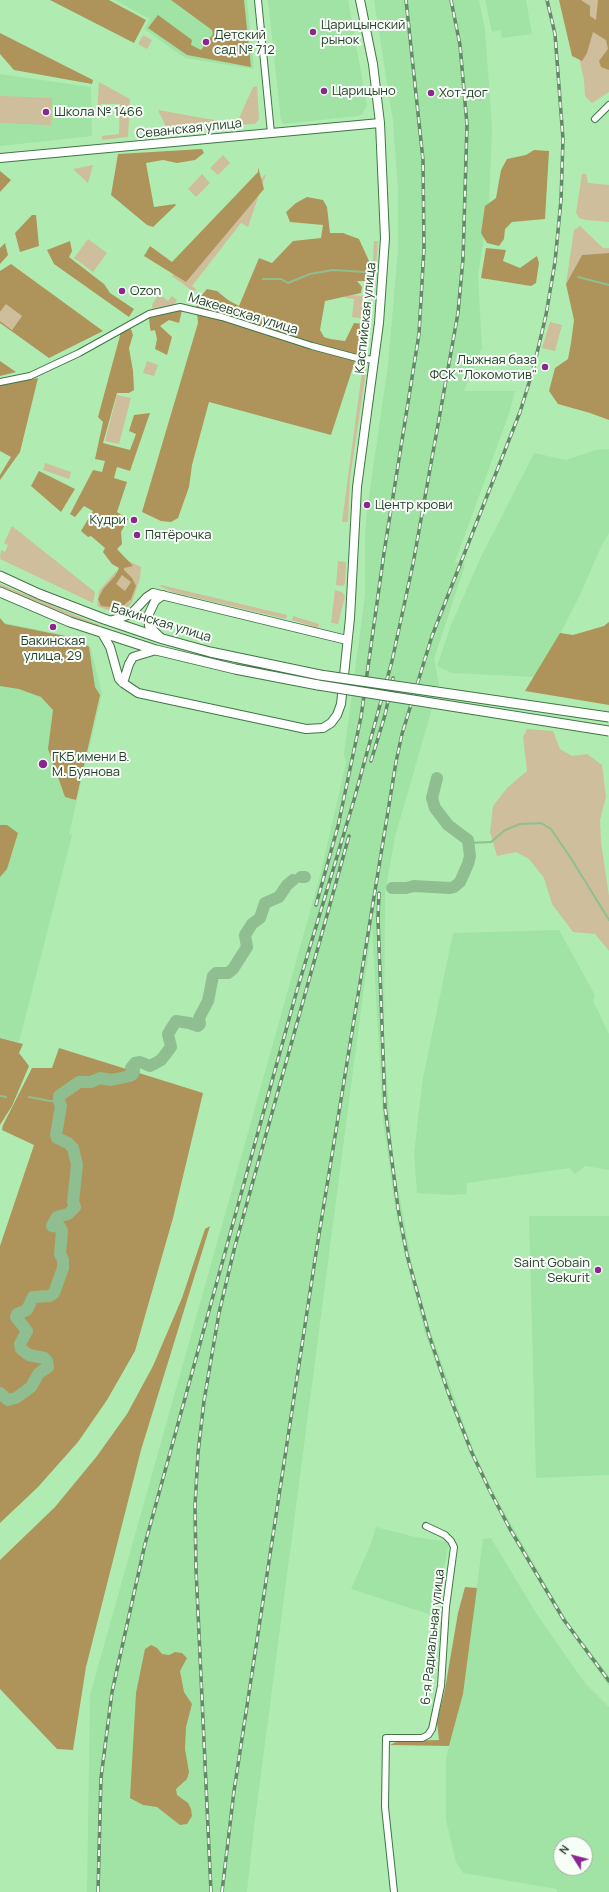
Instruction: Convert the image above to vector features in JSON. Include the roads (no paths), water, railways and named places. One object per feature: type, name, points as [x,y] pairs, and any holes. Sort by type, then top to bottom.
[{"type":"main road","name":"Каспийская улица","points":[[123,684],[138,693],[306,728],[324,728],[337,715],[341,704],[353,589],[360,465],[375,360],[382,296],[385,238],[384,186],[380,122],[373,64],[360,0]]},
{"type":"main road","name":"Севанская улица","points":[[0,158],[380,122]]},
{"type":"main road","name":"Бакинская улица","points":[[0,576],[39,594],[110,622],[210,652],[320,675],[609,717]]},
{"type":"main road","name":"Бакинская улица","points":[[0,592],[42,611],[102,633],[156,650],[235,669],[318,685],[609,731]]},
{"type":"main road","points":[[110,622],[132,614],[150,594],[153,593],[347,640]]},
{"type":"main road","points":[[163,595],[155,601],[148,616],[149,626],[163,639]]},
{"type":"main road","points":[[102,633],[110,647],[119,677],[123,684]]},
{"type":"main road","points":[[123,684],[133,657],[156,650]]},
{"type":"street","points":[[258,0],[271,133]]},
{"type":"street","points":[[595,119],[609,105]]},
{"type":"street","name":"Макеевская улица","points":[[0,382],[30,376],[79,353],[149,314],[180,306],[222,317],[312,346],[357,358],[375,360]]},
{"type":"street","name":"6-я Радиальная улица","points":[[394,1892],[385,1807],[386,1738],[422,1738],[428,1736],[432,1729],[441,1686],[446,1607],[454,1547],[445,1535],[426,1526]]},
{"type":"waterway","points":[[263,279],[281,279],[288,283],[310,274],[333,270],[365,272]]},
{"type":"waterway","points":[[578,277],[609,285]]},
{"type":"waterway","points":[[392,888],[406,888],[414,886],[454,887],[460,882],[468,864],[470,856],[468,840],[448,825],[435,808],[432,798],[437,778]]},
{"type":"waterway","points":[[469,843],[491,842],[505,830],[520,824],[541,823],[551,829],[609,920]]},
{"type":"waterway","points":[[0,1393],[8,1400],[16,1398],[31,1387],[39,1373],[48,1367],[47,1361],[44,1358],[29,1355],[21,1349],[20,1344],[27,1331],[16,1317],[17,1314],[27,1310],[33,1297],[50,1296],[54,1293],[63,1268],[63,1260],[60,1254],[62,1231],[60,1227],[52,1226],[57,1217],[68,1214],[75,1207],[73,1202],[77,1165],[73,1148],[68,1143],[57,1138],[56,1135],[61,1106],[59,1096],[79,1082],[91,1082],[100,1078],[111,1080],[130,1076],[133,1074],[134,1071],[131,1068],[135,1063],[140,1062],[150,1066],[161,1060],[171,1047],[168,1034],[176,1021],[198,1026],[200,1024],[199,1018],[208,1001],[213,976],[216,973],[228,973],[233,969],[247,947],[245,935],[252,924],[260,918],[265,903],[279,897],[287,885],[293,880]]},
{"type":"waterway","points":[[0,1096],[6,1097]]},
{"type":"waterway","points":[[29,1097],[59,1101]]},
{"type":"railway","points":[[316,905],[338,826],[361,717],[384,553],[419,334],[424,248],[423,160],[406,0]]},
{"type":"railway","points":[[98,1892],[101,1778],[112,1692],[145,1544],[297,990],[354,800],[392,661],[413,564],[458,313],[463,259],[467,125],[460,45],[451,0]]},
{"type":"railway","points":[[222,1892],[234,1791],[316,1253],[396,762],[402,734],[432,636],[520,412],[533,370],[546,315],[555,262],[561,200],[563,139],[555,34],[547,0]]},
{"type":"railway","points":[[371,761],[385,715],[393,678]]},
{"type":"railway","points":[[211,1892],[196,1569],[195,1506],[198,1453],[204,1401],[219,1313],[235,1246],[349,836]]},
{"type":"railway","points":[[379,893],[378,919],[385,1107],[398,1208],[407,1255],[429,1335],[448,1392],[472,1453],[490,1491],[510,1529],[564,1620],[609,1681]]},
{"type":"place","name":"Царицынский рынок","points":[[313,32]]},
{"type":"place","name":"Детский сад № 712","points":[[206,42]]},
{"type":"place","name":"Царицыно","points":[[324,91]]},
{"type":"place","name":"Хот-дог","points":[[431,93]]},
{"type":"place","name":"Школа № 1466","points":[[46,112]]},
{"type":"place","name":"Ozon","points":[[122,291]]},
{"type":"place","name":"Лыжная база ФСК \"Локомотив\"","points":[[545,367]]},
{"type":"place","name":"Центр крови","points":[[367,505]]},
{"type":"place","name":"Кудри","points":[[134,520]]},
{"type":"place","name":"Пятёрочка","points":[[137,535]]},
{"type":"place","name":"Бакинская улица, 29","points":[[53,627]]},
{"type":"place","name":"ГКБ имени В. М. Буянова","points":[[43,764]]},
{"type":"place","name":"Saint Gobain Sekurit","points":[[598,1270]]}]
